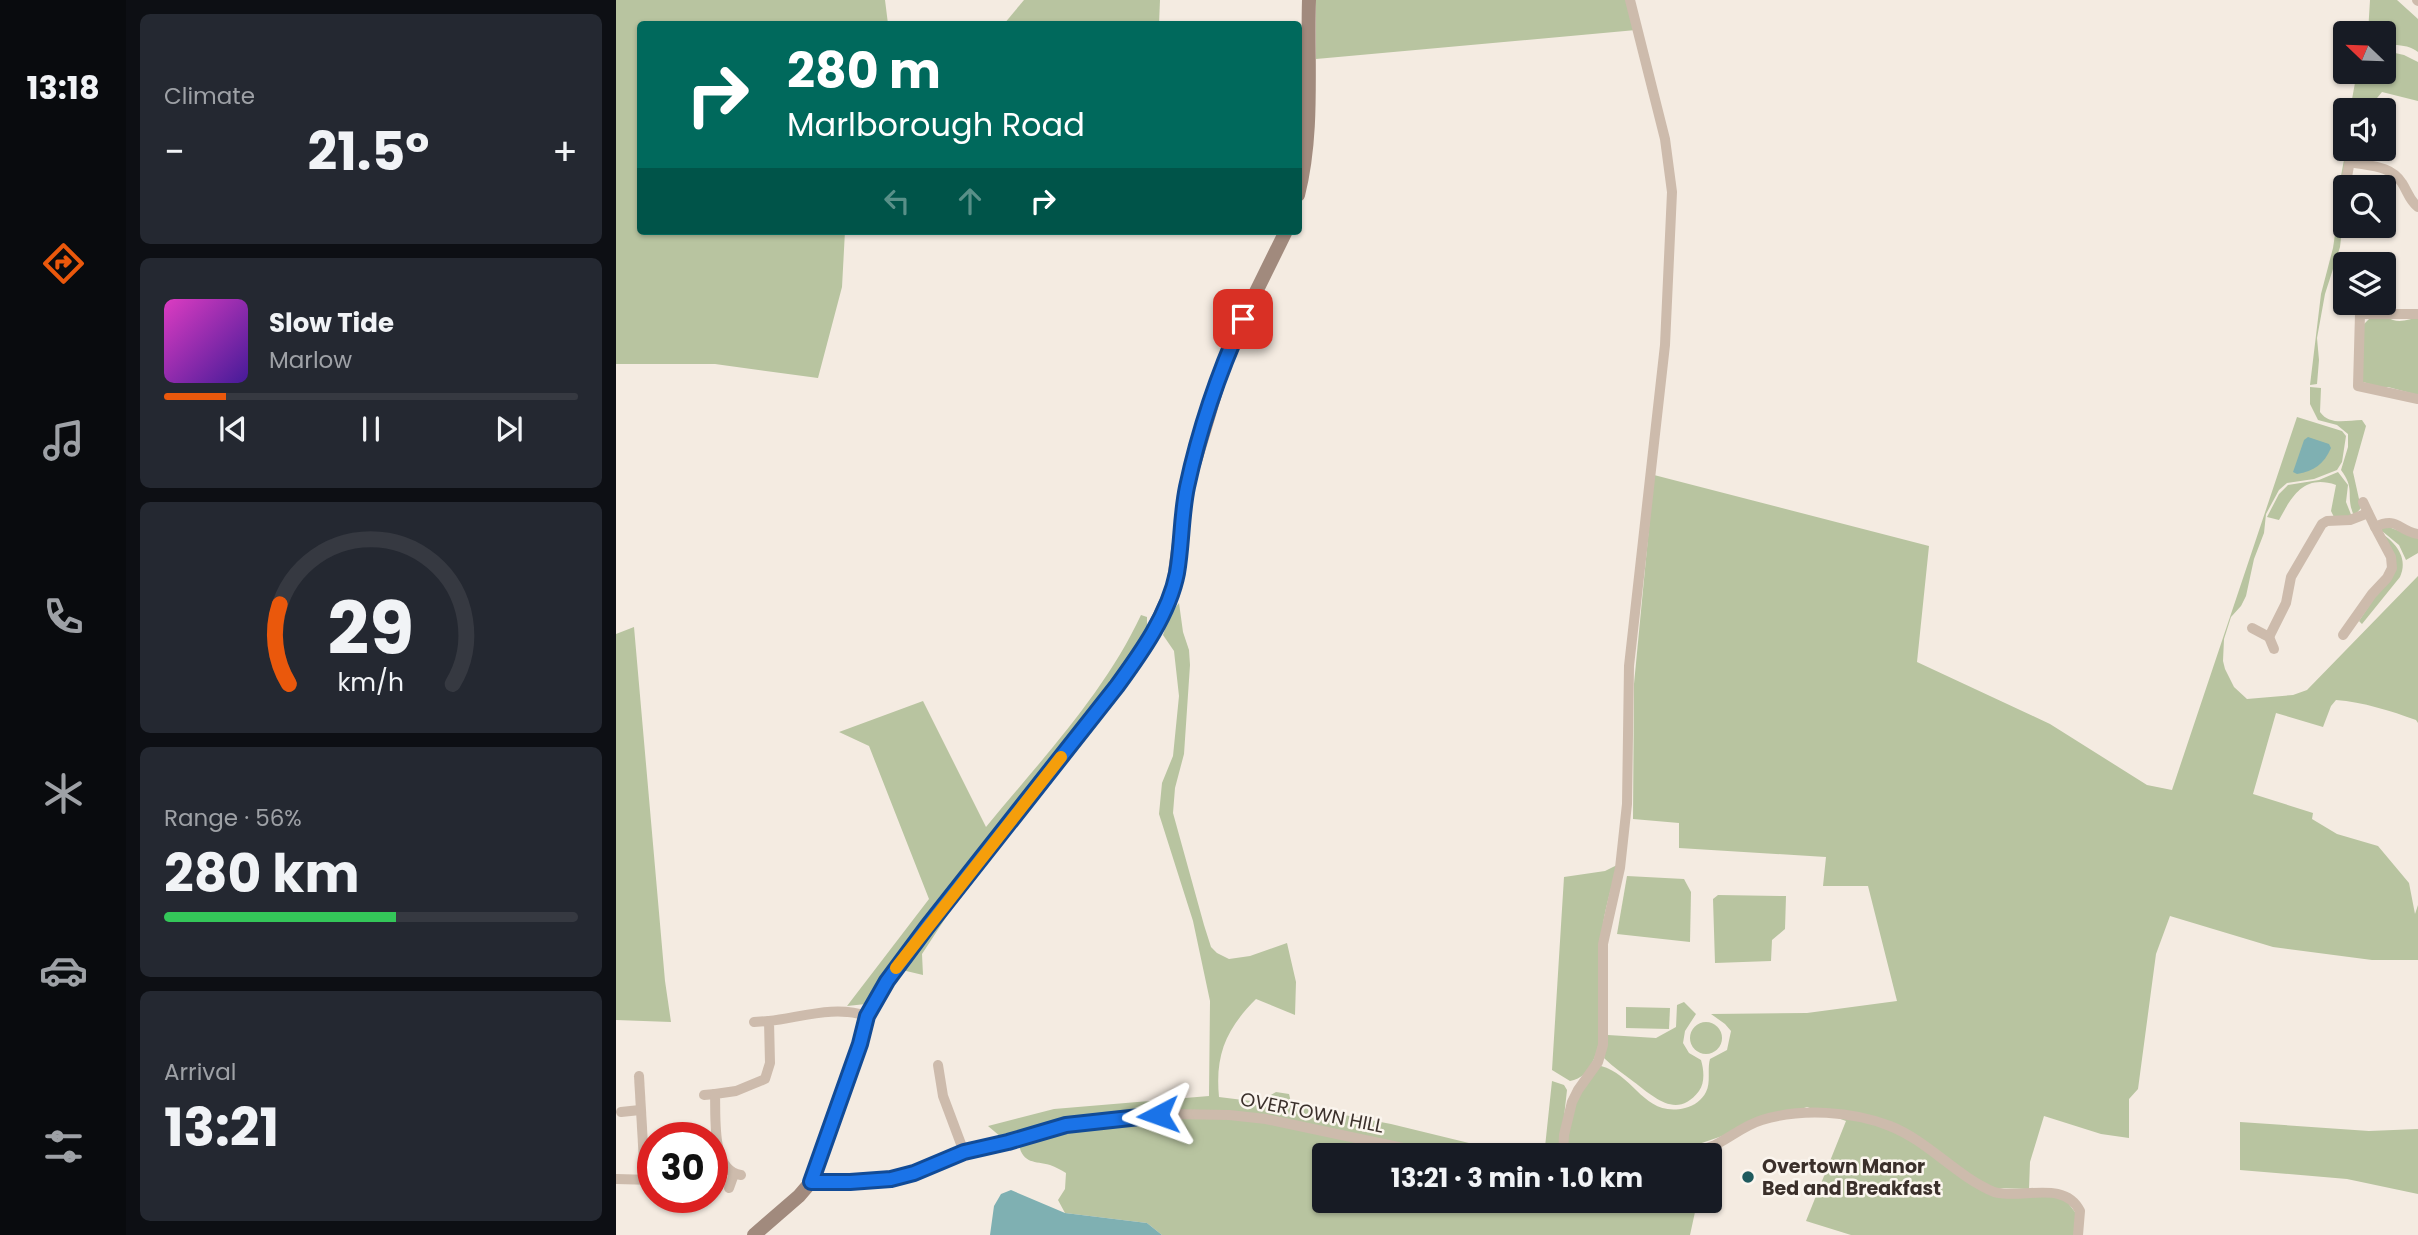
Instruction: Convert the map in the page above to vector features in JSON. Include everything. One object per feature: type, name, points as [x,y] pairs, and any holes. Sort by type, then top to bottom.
[{"type":"main road","points":[[1302,178],[1307,138],[1309,0]]},
{"type":"main road","points":[[754,1235],[767,1230],[811,1182],[867,1016],[905,956],[1114,690],[1156,625],[1173,587],[1189,478],[1221,374],[1252,300],[1284,235]]},
{"type":"street","points":[[1564,1143],[1572,1102],[1598,1062],[1603,1045],[1603,944],[1619,876],[1627,804],[1629,666],[1666,332],[1672,192],[1665,139],[1630,0]]},
{"type":"street","points":[[2348,175],[2350,162],[2393,172],[2418,207]]},
{"type":"street","points":[[2418,314],[2360,314],[2358,386],[2418,399]]},
{"type":"street","points":[[2269,637],[2286,603],[2291,577],[2322,524],[2327,521],[2350,520],[2365,508],[2391,557],[2392,568],[2389,576],[2372,594],[2343,635]]},
{"type":"street","points":[[2375,527],[2385,522],[2395,522],[2410,533],[2418,534]]},
{"type":"street","points":[[2252,628],[2269,637],[2274,649]]},
{"type":"street","points":[[754,1022],[836,1010],[853,1011],[867,1016]]},
{"type":"street","points":[[729,1188],[738,1175],[725,1168],[719,1155],[709,1094],[737,1091],[765,1079],[770,1063],[769,1021]]},
{"type":"street","points":[[938,1065],[943,1096],[964,1152]]},
{"type":"street","points":[[639,1076],[641,1122]]},
{"type":"street","points":[[621,1112],[640,1111]]},
{"type":"street","points":[[1716,1143],[1769,1118],[1819,1113],[1880,1122],[1900,1130],[1994,1192],[2048,1192],[2069,1198],[2080,1211],[2078,1235]]},
{"type":"street","name":"OVERTOWN HILL","points":[[811,1182],[891,1179],[914,1173],[964,1152],[1081,1122],[1193,1114],[1266,1119],[1379,1143]]},
{"type":"street","points":[[616,1179],[637,1180]]},
{"type":"green space","points":[[616,0],[885,0],[888,21],[637,21],[637,235],[845,235],[842,287],[818,378],[715,364],[616,364]]},
{"type":"green space","points":[[1024,0],[1160,0],[1159,21],[1006,21]]},
{"type":"green space","points":[[1316,0],[1626,0],[1636,30],[1316,59]]},
{"type":"green space","points":[[2370,0],[2397,0],[2418,19],[2418,52],[2396,45],[2396,21],[2369,21]]},
{"type":"green space","points":[[2396,53],[2418,62],[2418,101],[2382,92],[2377,98],[2352,98],[2355,84],[2396,84]]},
{"type":"green space","points":[[2344,161],[2347,161],[2344,175],[2341,175]]},
{"type":"green space","points":[[2334,238],[2341,238],[2338,252],[2333,252],[2333,269],[2325,294],[2317,338],[2317,384],[2310,385],[2321,294]]},
{"type":"green space","points":[[2387,317],[2398,321],[2418,317],[2418,395],[2383,388],[2362,380],[2363,325],[2370,318]]},
{"type":"green space","points":[[2310,387],[2321,388],[2320,412],[2324,416],[2339,421],[2362,420],[2366,426],[2353,472],[2361,508],[2354,516],[2348,483],[2341,470],[2348,447],[2348,434],[2337,425],[2318,420],[2310,404]]},
{"type":"green space","points":[[2297,417],[2342,431],[2346,436],[2342,462],[2337,470],[2314,479],[2287,483],[2279,490],[2266,514],[2264,533],[2254,559],[2246,596],[2231,617],[2224,639],[2223,661],[2234,687],[2247,699],[2293,695],[2307,690],[2418,576],[2418,723],[2377,707],[2336,700],[2323,727],[2276,713],[2253,794],[2313,813],[2312,819],[2337,834],[2378,846],[2409,883],[2415,914],[2418,905],[2418,960],[2372,960],[2273,947],[2170,916],[2156,954],[2138,1089],[2129,1099],[2129,1138],[2101,1134],[2044,1116],[2030,1162],[2029,1189],[1998,1188],[2065,1199],[2078,1216],[2075,1235],[1851,1235],[1806,1221],[1846,1121],[1807,1107],[1702,1143],[1545,1143],[1552,1081],[1564,1085],[1567,1090],[1564,1117],[1579,1091],[1601,1066],[1623,1078],[1659,1107],[1671,1109],[1692,1106],[1704,1095],[1707,1088],[1710,1059],[1727,1050],[1731,1031],[1711,1014],[1807,1013],[1897,1001],[1868,886],[1823,886],[1826,857],[1679,848],[1679,823],[1633,819],[1634,684],[1654,475],[1929,546],[1917,662],[2050,724],[2147,785],[2172,790]]},
{"type":"green space","points":[[2338,472],[2348,485],[2346,502],[2352,517],[2334,517],[2331,511],[2336,485],[2315,482],[2294,495],[2279,520],[2267,517],[2279,494],[2288,485],[2319,480]]},
{"type":"green space","points":[[2386,526],[2418,538],[2418,553],[2406,560],[2399,545],[2382,531]]},
{"type":"green space","points":[[2384,535],[2394,543],[2400,553],[2402,571],[2362,624],[2359,621],[2390,579]]},
{"type":"green space","points":[[1179,603],[1190,665],[1184,754],[1175,788],[1173,813],[1211,947],[1229,959],[1250,956],[1287,943],[1296,982],[1295,1015],[1256,999],[1237,1021],[1221,1055],[1219,1097],[1259,1102],[1276,1092],[1289,1094],[1291,1102],[1298,1106],[1469,1143],[1312,1143],[1312,1213],[1695,1213],[1690,1235],[1162,1235],[1147,1223],[1065,1213],[1058,1200],[1065,1189],[1066,1173],[1027,1159],[1019,1145],[1082,1130],[1157,1124],[1089,1117],[1001,1137],[988,1126],[1054,1109],[1209,1096],[1210,1001],[1193,921],[1159,814],[1162,783],[1173,756],[1179,696],[1174,651],[1163,635],[1170,614]]},
{"type":"green space","points":[[1141,615],[1147,617],[1147,630],[1105,693],[986,846],[977,875],[922,954],[923,975],[902,970],[866,1004],[847,1006],[929,899],[869,746],[839,732],[923,701],[986,827],[1090,699],[1126,644]]},
{"type":"green space","points":[[634,627],[665,981],[671,1022],[616,1020],[616,634]]},
{"type":"green space","points":[[1617,865],[1602,933],[1603,993],[1599,1040],[1594,1060],[1584,1074],[1570,1081],[1552,1070],[1564,877],[1605,871]]},
{"type":"green space","points":[[1627,876],[1684,879],[1691,892],[1690,942],[1617,934]]},
{"type":"green space","points":[[1718,895],[1786,896],[1785,929],[1772,940],[1771,961],[1715,963],[1713,899]]},
{"type":"green space","points":[[1684,1002],[1696,1014],[1685,1031],[1683,1043],[1689,1053],[1701,1060],[1703,1080],[1701,1088],[1691,1100],[1674,1105],[1650,1094],[1604,1058],[1608,1035],[1656,1038],[1676,1027],[1677,1005]]},
{"type":"green space","points":[[1626,1007],[1670,1008],[1669,1029],[1626,1028]]},
{"type":"green space","points":[[1706,1022],[1717,1027],[1722,1038],[1717,1049],[1706,1054],[1695,1049],[1690,1038],[1695,1027]]},
{"type":"green space","points":[[2240,1122],[2369,1131],[2418,1129],[2418,1194],[2347,1179],[2240,1170]]},
{"type":"water","points":[[2308,437],[2329,444],[2331,448],[2318,466],[2297,474],[2293,472],[2304,440]]},
{"type":"water","points":[[1011,1190],[1065,1213],[1147,1223],[1162,1235],[990,1235],[994,1206],[1001,1194]]},
{"type":"slow traffic","points":[[896,968],[1061,757]]},
{"type":"place","name":"Overtown Manor Bed and Breakfast","points":[[1748,1177]]},
{"type":"route","points":[[1158,1115],[1066,1125],[964,1152],[914,1173],[891,1179],[816,1184],[811,1182],[860,1044],[867,1016],[887,981],[1117,686],[1162,615],[1177,573],[1181,521],[1192,466],[1221,374],[1243,319]]}]
